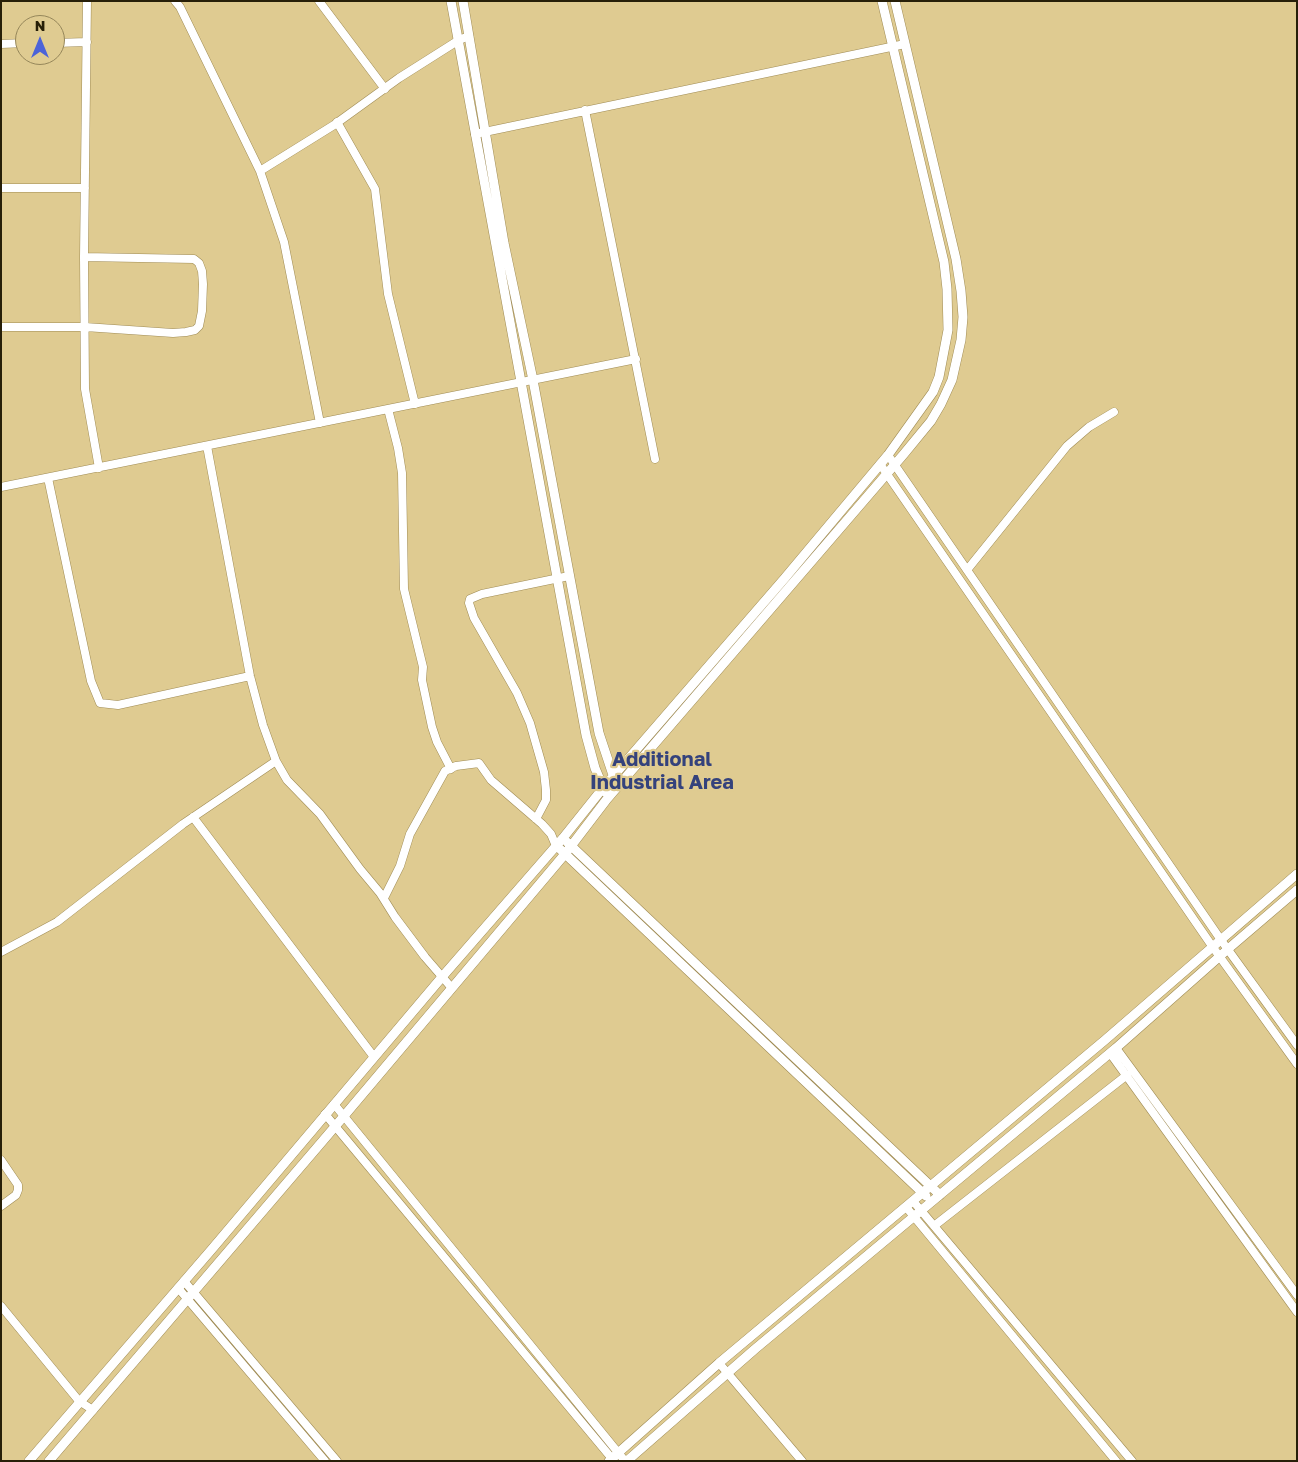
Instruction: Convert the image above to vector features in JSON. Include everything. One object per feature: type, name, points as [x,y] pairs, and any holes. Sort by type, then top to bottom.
[{"type":"street","points":[[87,1],[84,257],[85,389],[99,468]]},
{"type":"street","points":[[175,1],[260,171],[284,242],[320,423]]},
{"type":"street","points":[[319,1],[385,88]]},
{"type":"street","points":[[451,1],[586,735],[608,799]]},
{"type":"street","points":[[463,1],[504,243],[533,380],[599,733],[618,788]]},
{"type":"street","points":[[29,1461],[563,838],[603,788],[784,579],[888,455],[933,392],[944,355],[949,319],[944,262],[882,1]]},
{"type":"street","points":[[49,1461],[344,1116],[571,846],[608,799],[931,421],[952,380],[961,340],[963,318],[961,290],[956,259],[895,1]]},
{"type":"street","points":[[260,171],[337,122],[458,40],[469,36]]},
{"type":"street","points":[[65,43],[87,42]]},
{"type":"street","points":[[1,44],[15,43]]},
{"type":"street","points":[[475,134],[905,44]]},
{"type":"street","points":[[586,110],[655,459]]},
{"type":"street","points":[[337,122],[375,189],[388,294],[415,404]]},
{"type":"street","points":[[1,188],[85,188]]},
{"type":"street","points":[[1,327],[85,327],[173,333],[194,330],[199,326],[203,284],[202,271],[199,263],[194,259],[84,257]]},
{"type":"street","points":[[1,487],[636,359]]},
{"type":"street","points":[[388,409],[402,473],[404,589],[423,667],[422,680],[432,726],[437,742],[451,769]]},
{"type":"street","points":[[967,570],[1068,446],[1089,428],[1114,412]]},
{"type":"street","points":[[207,446],[250,676],[263,725],[276,761],[287,780],[320,814],[360,869],[384,898],[425,957],[451,987]]},
{"type":"street","points":[[888,455],[1220,940],[1297,1044]]},
{"type":"street","points":[[880,464],[1212,946],[1297,1064]]},
{"type":"street","points":[[48,478],[91,681],[100,703],[118,705],[250,676]]},
{"type":"street","points":[[536,819],[546,800],[546,790],[544,772],[530,723],[517,693],[474,618],[469,603],[470,599],[482,594],[569,576]]},
{"type":"street","points":[[1,952],[57,922],[193,817],[276,761]]},
{"type":"street","points":[[384,898],[400,866],[410,834],[445,771],[456,766],[479,763],[491,780],[551,834],[556,846],[564,854],[932,1202]]},
{"type":"street","points":[[193,817],[374,1057]]},
{"type":"street","points":[[1135,835],[1144,828]]},
{"type":"street","points":[[551,834],[563,838],[940,1194]]},
{"type":"street","points":[[617,1459],[719,1363],[1105,1040],[1297,874]]},
{"type":"street","points":[[617,1459],[728,1373],[919,1214],[940,1194],[1113,1050],[1297,890]]},
{"type":"street","points":[[1113,1050],[1127,1075],[1297,1312]]},
{"type":"street","points":[[1113,1050],[1297,1294]]},
{"type":"street","points":[[934,1226],[1127,1075]]},
{"type":"street","points":[[334,1104],[617,1459]]},
{"type":"street","points":[[325,1114],[617,1459]]},
{"type":"street","points":[[1,1160],[17,1181],[18,1190],[14,1197],[1,1206]]},
{"type":"street","points":[[909,1204],[934,1226],[1132,1461]]},
{"type":"street","points":[[919,1214],[1116,1461]]},
{"type":"street","points":[[181,1284],[337,1461]]},
{"type":"street","points":[[191,1295],[325,1461]]},
{"type":"street","points":[[1,1306],[79,1401],[93,1410]]},
{"type":"street","points":[[719,1363],[802,1461]]},
{"type":"district","name":"Additional Industrial Area","points":[[662,772]]}]
